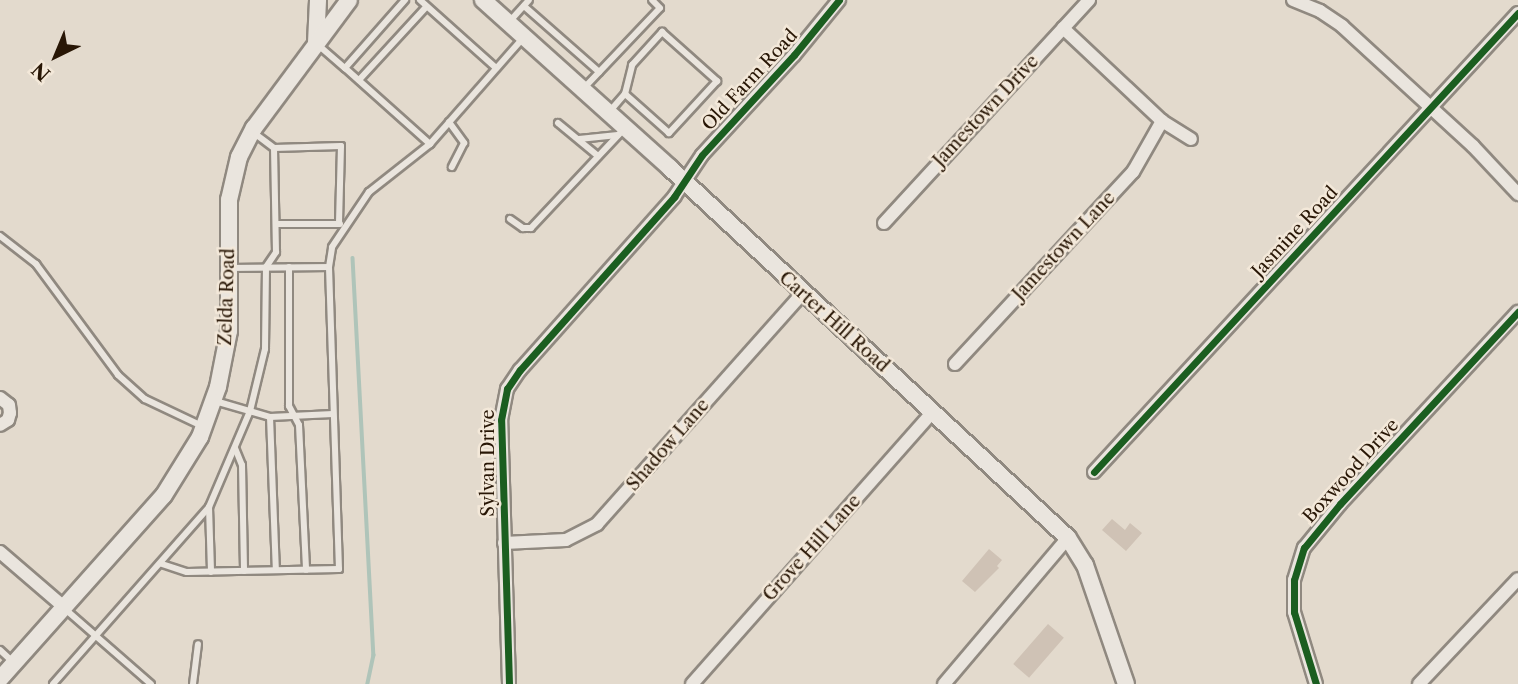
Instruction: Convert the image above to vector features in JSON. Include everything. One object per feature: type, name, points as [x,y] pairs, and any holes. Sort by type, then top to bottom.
[{"type":"main road","points":[[316,43],[318,0]]},
{"type":"main road","name":"Zelda Road","points":[[0,679],[164,495],[187,461],[213,401],[229,331],[232,182],[239,158],[252,132],[349,0]]},
{"type":"main road","name":"Carter Hill Road","points":[[483,0],[608,112],[622,131],[683,180],[1068,538],[1086,565],[1126,684]]},
{"type":"street","name":"Old Farm Road","points":[[683,180],[702,155],[814,33],[839,0]]},
{"type":"street","name":"Jamestown Drive","points":[[884,223],[1089,0]]},
{"type":"street","points":[[1293,0],[1320,11],[1342,26],[1431,107],[1518,194]]},
{"type":"street","name":"Jasmine Road","points":[[1094,472],[1518,13]]},
{"type":"street","points":[[1063,28],[1163,121],[1191,139]]},
{"type":"street","name":"Jamestown Lane","points":[[955,363],[1133,172],[1163,121]]},
{"type":"street","name":"Sylvan Drive","points":[[509,684],[501,420],[507,390],[520,370],[674,197],[683,180]]},
{"type":"street","name":"Shadow Lane","points":[[504,542],[566,540],[597,524],[803,293]]},
{"type":"street","name":"Boxwood Drive","points":[[1316,684],[1294,612],[1294,580],[1304,548],[1340,504],[1518,312]]},
{"type":"street","points":[[0,398],[9,405],[10,413],[8,420],[0,425]]},
{"type":"street","name":"Grove Hill Lane","points":[[692,684],[932,413]]},
{"type":"street","points":[[944,684],[1068,538]]},
{"type":"street","points":[[0,552],[64,607]]},
{"type":"street","points":[[1419,684],[1518,579]]},
{"type":"lane","points":[[345,68],[405,0]]},
{"type":"lane","points":[[420,0],[496,68]]},
{"type":"lane","points":[[508,23],[530,0]]},
{"type":"lane","points":[[583,89],[660,8],[652,0]]},
{"type":"lane","points":[[359,80],[427,6]]},
{"type":"lane","points":[[524,6],[599,72]]},
{"type":"lane","points":[[608,112],[625,94],[632,65],[662,32],[717,81],[668,133],[625,94]]},
{"type":"lane","points":[[162,564],[187,572],[339,569],[328,267],[332,247],[342,225],[369,192],[429,144],[524,36]]},
{"type":"lane","points":[[316,43],[429,144]]},
{"type":"lane","points":[[449,122],[464,143],[452,167]]},
{"type":"lane","points":[[558,123],[598,156]]},
{"type":"lane","points":[[579,139],[622,131]]},
{"type":"lane","points":[[510,219],[523,228],[531,228],[622,131]]},
{"type":"lane","points":[[252,132],[274,148],[341,146],[342,225]]},
{"type":"lane","points":[[53,684],[162,564],[209,507],[235,448],[250,411],[265,349],[266,267],[276,252],[274,148]]},
{"type":"lane","points":[[275,224],[342,225]]},
{"type":"lane","points":[[0,236],[36,264],[118,375],[145,399],[204,426]]},
{"type":"lane","points":[[289,267],[289,406],[299,425],[306,570]]},
{"type":"lane","points":[[231,268],[328,267]]},
{"type":"lane","points":[[213,401],[270,417],[294,414],[333,415]]},
{"type":"lane","points":[[270,417],[276,570]]},
{"type":"lane","points":[[235,448],[242,465],[244,571]]},
{"type":"lane","points":[[209,507],[211,572]]},
{"type":"lane","points":[[64,607],[151,684]]},
{"type":"lane","points":[[194,684],[198,644]]},
{"type":"lane","points":[[0,650],[14,663]]},
{"type":"building","points":[[1112,519],[1125,530],[1130,523],[1142,533],[1126,551],[1102,530]]},
{"type":"building","points":[[989,549],[1002,560],[997,566],[999,568],[975,592],[962,581]]},
{"type":"building","points":[[1048,624],[1064,638],[1029,678],[1013,664]]},
{"type":"waterway","points":[[353,258],[374,655],[368,684]]},
{"type":"cycle path","points":[[509,684],[501,420],[507,389],[520,370],[674,197],[702,155],[794,55],[839,0]]},
{"type":"cycle path","points":[[1094,472],[1518,13]]},
{"type":"cycle path","points":[[1316,684],[1294,612],[1294,580],[1304,548],[1340,504],[1518,312]]}]
